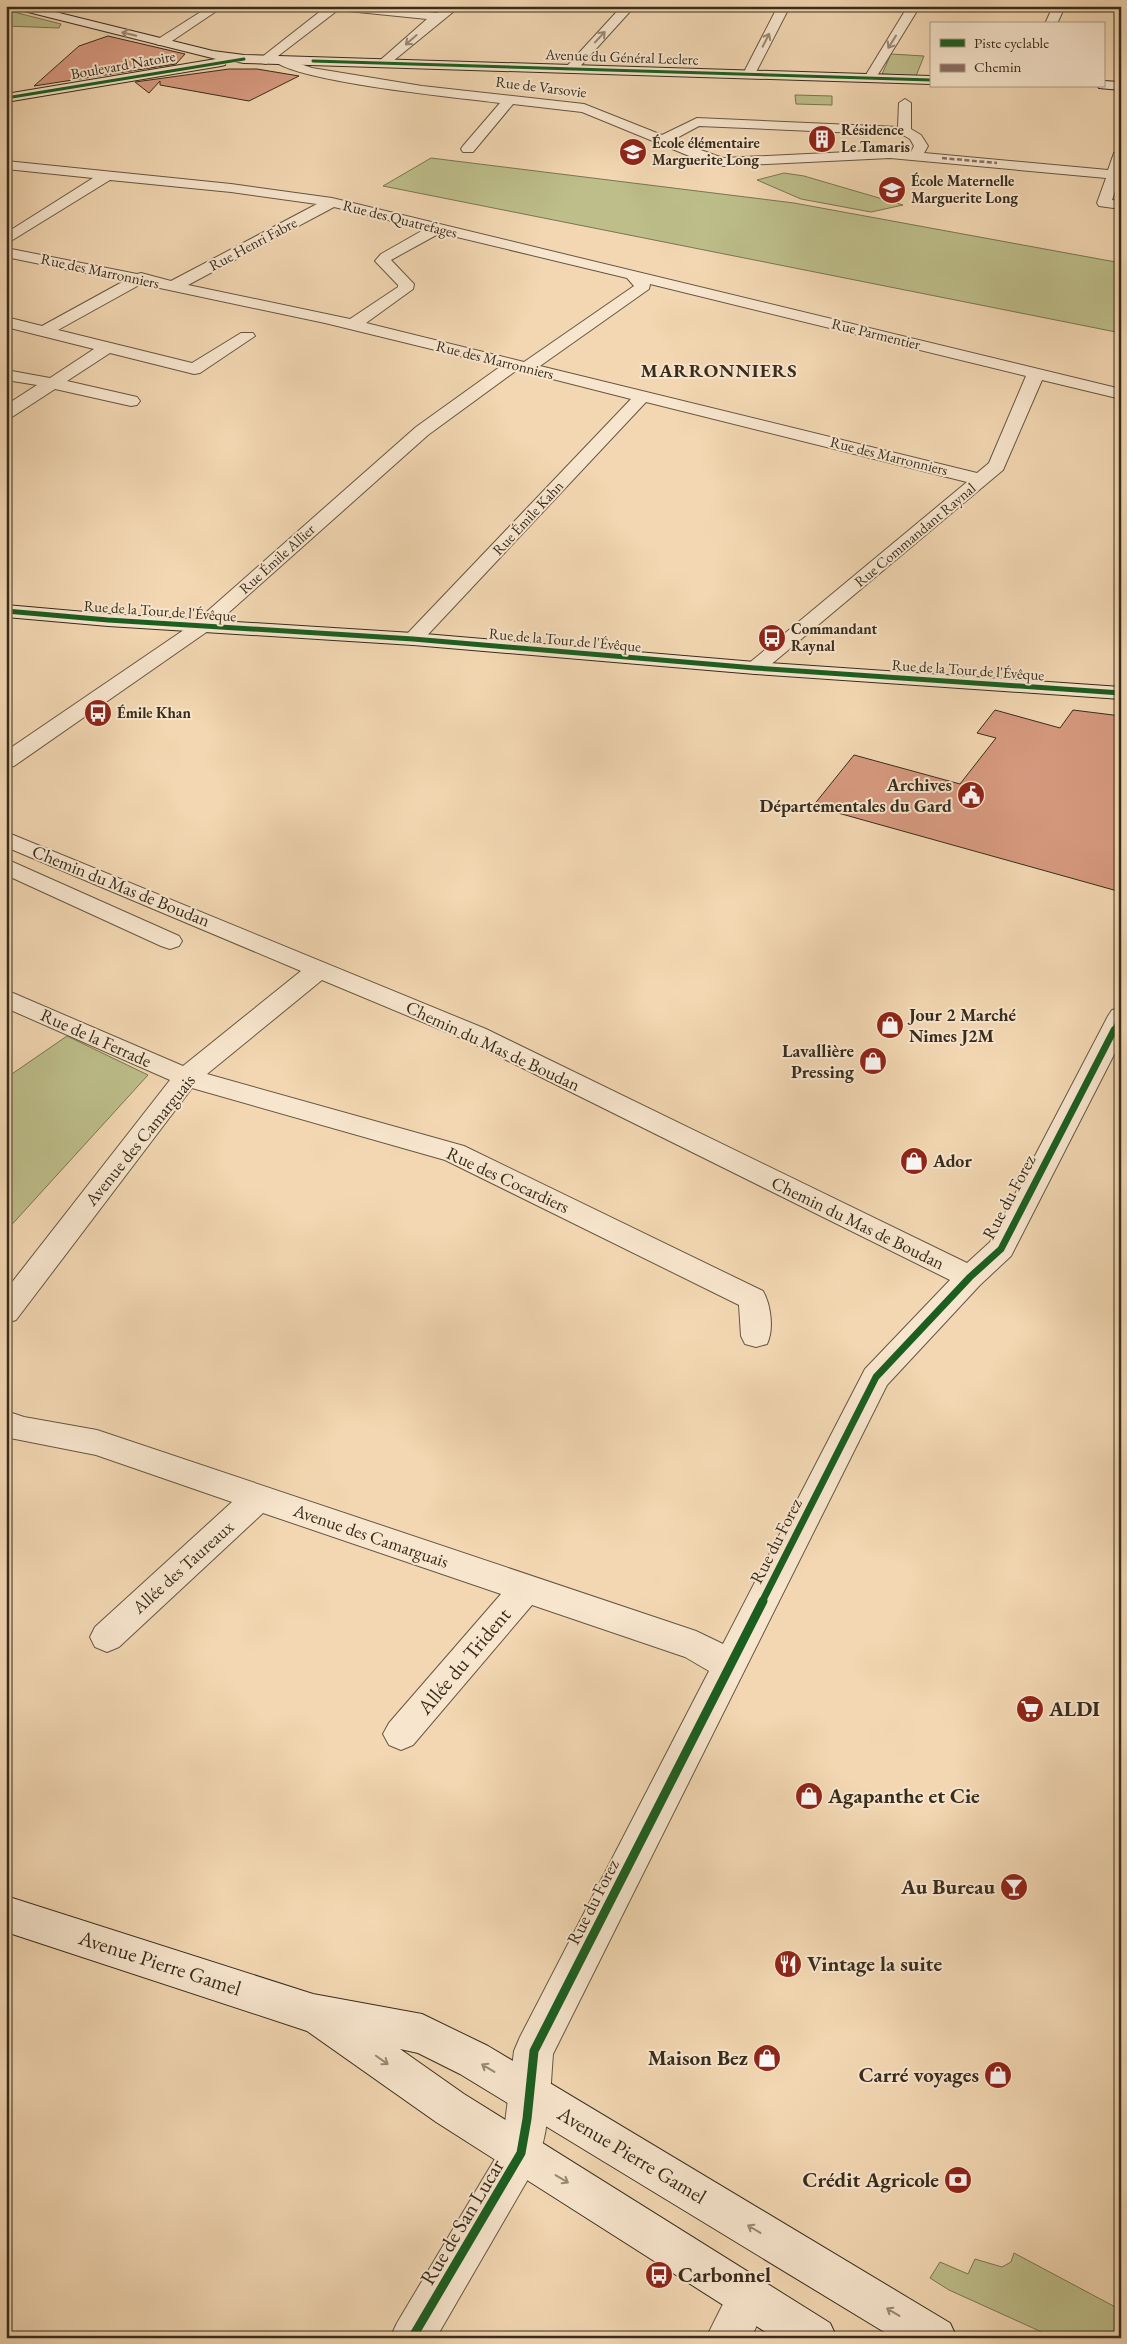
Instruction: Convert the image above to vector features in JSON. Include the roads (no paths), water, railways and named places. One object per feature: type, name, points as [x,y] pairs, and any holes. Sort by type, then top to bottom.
[{"type":"street","name":"Avenue du Général Leclerc","points":[[16,6],[213,55],[244,59],[930,80]]},
{"type":"street","points":[[162,42],[218,6]]},
{"type":"street","points":[[272,60],[335,6],[438,17]]},
{"type":"street","points":[[383,63],[454,6]]},
{"type":"street","points":[[571,69],[629,6]]},
{"type":"street","points":[[749,74],[784,6]]},
{"type":"street","points":[[870,78],[914,6]]},
{"type":"street","points":[[1052,22],[1059,6]]},
{"type":"street","points":[[1098,6],[1121,8]]},
{"type":"street","name":"Boulevard Natoire","points":[[6,98],[179,68],[244,59]]},
{"type":"street","name":"Rue de Varsovie","points":[[272,60],[309,71],[422,90],[584,108],[709,159],[723,162],[890,154],[1112,174]]},
{"type":"street","points":[[1104,85],[1121,86]]},
{"type":"street","points":[[468,149],[510,99]]},
{"type":"street","points":[[904,131],[905,103]]},
{"type":"street","points":[[596,112],[642,118]]},
{"type":"street","points":[[669,120],[904,131],[915,135],[919,141],[921,146],[916,156]]},
{"type":"street","points":[[662,140],[697,122]]},
{"type":"street","points":[[711,135],[734,124]]},
{"type":"street","points":[[1121,153],[1112,174],[1104,203],[1121,205]]},
{"type":"street","name":"Rue des Quatrefages","points":[[6,166],[231,188],[332,202],[632,275]]},
{"type":"street","points":[[6,240],[106,176]]},
{"type":"street","name":"Rue Henri Fabre","points":[[174,286],[332,202]]},
{"type":"street","points":[[353,326],[405,289],[406,284],[383,261],[386,256],[438,228]]},
{"type":"street","name":"Rue des Marronniers","points":[[6,252],[141,278],[353,326],[982,480]]},
{"type":"street","points":[[521,366],[644,286],[632,275]]},
{"type":"street","name":"Rue Parmentier","points":[[632,275],[1121,394]]},
{"type":"street","points":[[45,332],[141,278]]},
{"type":"street","points":[[6,322],[194,369],[247,336]]},
{"type":"street","points":[[6,413],[107,348]]},
{"type":"street","name":"Rue Émile Allier","points":[[6,761],[201,627],[422,431],[521,366]]},
{"type":"street","name":"Rue Commandant Raynal","points":[[755,668],[997,466],[1036,373]]},
{"type":"street","points":[[6,376],[52,382],[131,401]]},
{"type":"street","name":"Rue Émile Kahn","points":[[413,639],[643,396]]},
{"type":"street","name":"Rue de la Tour de l'Évêque","points":[[6,611],[201,627],[413,639],[755,668],[1121,693]]},
{"type":"street","name":"Chemin du Mas de Boudan","points":[[6,839],[477,1036],[970,1277]]},
{"type":"street","points":[[6,866],[170,940]]},
{"type":"street","name":"Avenue des Camarguais","points":[[6,1312],[186,1078],[319,969]]},
{"type":"street","name":"Rue de la Ferrade","points":[[6,998],[186,1078]]},
{"type":"street","name":"Rue du Forez","points":[[526,2122],[534,2051],[876,1377],[970,1277],[1001,1249],[1121,1016]]},
{"type":"street","name":"Rue des Cocardiers","points":[[186,1078],[454,1153],[752,1298],[756,1336]]},
{"type":"street","name":"Avenue des Camarguais","points":[[11,1431],[97,1443],[696,1646],[730,1665]]},
{"type":"street","name":"Allée des Taureaux","points":[[106,1637],[259,1498]]},
{"type":"street","name":"Allée du Trident","points":[[402,1734],[526,1588]]},
{"type":"street","name":"Avenue Pierre Gamel","points":[[6,1914],[313,2013],[422,2034],[474,2060],[526,2122],[749,2297],[815,2338]]},
{"type":"street","name":"Avenue Pierre Gamel","points":[[313,2013],[450,2108],[526,2122],[935,2338]]},
{"type":"street","name":"Rue de San Lucar","points":[[412,2338],[526,2122]]},
{"type":"street","points":[[728,2338],[749,2297]]},
{"type":"place","name":"Résidence Le Tamaris","points":[[822,139]]},
{"type":"place","name":"École élémentaire Marguerite Long","points":[[633,152]]},
{"type":"place","name":"École Maternelle Marguerite Long","points":[[892,190]]},
{"type":"place","name":"Commandant Raynal","points":[[772,638]]},
{"type":"place","name":"Émile Khan","points":[[98,713]]},
{"type":"place","name":"Archives Départementales du Gard","points":[[971,795]]},
{"type":"place","name":"Jour 2 Marché Nimes J2M","points":[[890,1025]]},
{"type":"place","name":"Lavallière Pressing","points":[[873,1061]]},
{"type":"place","name":"Ador","points":[[914,1161]]},
{"type":"place","name":"ALDI","points":[[1030,1709]]},
{"type":"place","name":"Agapanthe et Cie","points":[[809,1796]]},
{"type":"place","name":"Au Bureau","points":[[1014,1887]]},
{"type":"place","name":"Vintage la suite","points":[[788,1964]]},
{"type":"place","name":"Maison Bez","points":[[767,2058]]},
{"type":"place","name":"Carré voyages","points":[[998,2075]]},
{"type":"place","name":"Crédit Agricole","points":[[958,2180]]},
{"type":"place","name":"Carbonnel","points":[[659,2275]]},
{"type":"district","name":"MARRONNIERS","points":[[719,370]]}]
